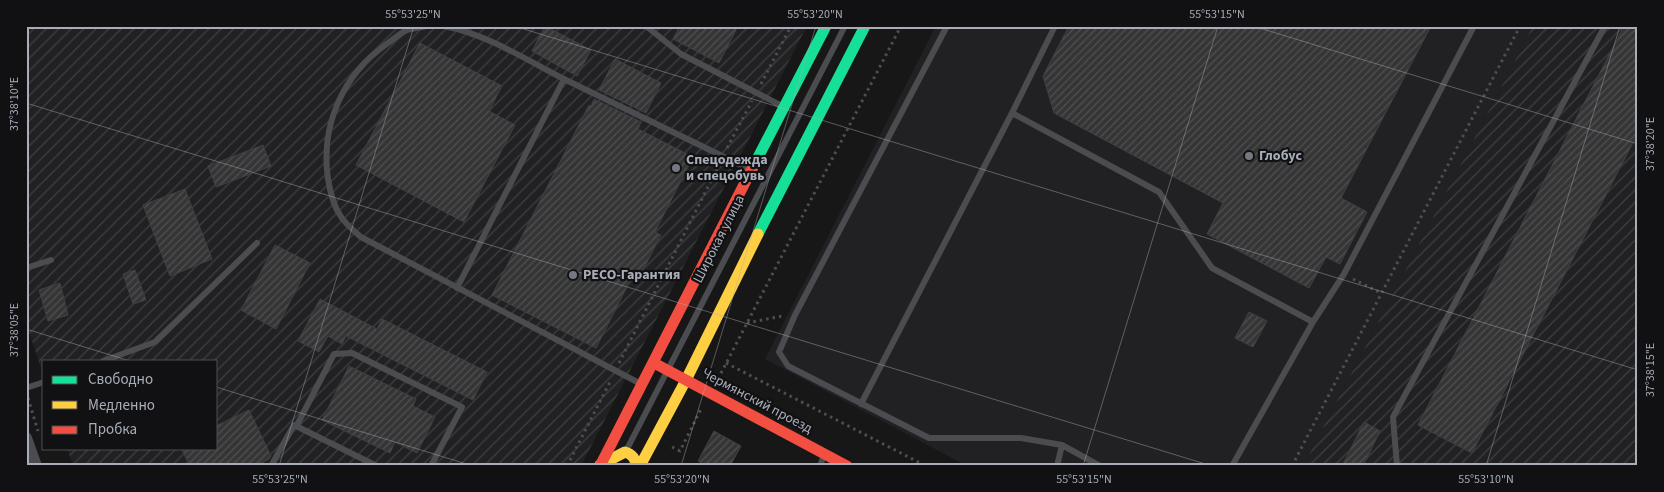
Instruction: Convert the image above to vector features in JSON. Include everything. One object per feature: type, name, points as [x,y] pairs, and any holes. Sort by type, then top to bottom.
[{"type":"main road","name":"Широкая улица","points":[[600,466],[826,26]]},
{"type":"main road","points":[[640,466],[686,380],[744,258],[865,26]]},
{"type":"main road","name":"Чермянский проезд","points":[[654,362],[847,466]]},
{"type":"main road","points":[[600,466],[625,452],[631,454],[636,462],[636,466]]},
{"type":"street","points":[[27,445],[36,466]]},
{"type":"lane","points":[[426,26],[405,31],[377,50],[356,73],[342,94],[332,117],[326,148],[330,192],[340,216],[361,237],[642,384]]},
{"type":"lane","points":[[444,26],[470,33],[752,170]]},
{"type":"lane","points":[[646,26],[681,54],[784,107]]},
{"type":"lane","name":"Широкая улица","points":[[618,466],[845,26]]},
{"type":"lane","points":[[947,26],[796,314],[779,352],[788,366],[930,438],[1021,438],[1062,445],[1100,466]]},
{"type":"lane","points":[[861,404],[1012,114],[1055,26]]},
{"type":"lane","points":[[1232,466],[1313,322],[1344,274],[1474,26]]},
{"type":"lane","points":[[1397,466],[1393,417],[1605,26]]},
{"type":"lane","points":[[457,288],[564,79]]},
{"type":"lane","points":[[1012,114],[1159,192],[1212,268],[1313,322]]},
{"type":"lane","points":[[106,360],[155,342],[257,243]]},
{"type":"lane","points":[[26,268],[51,260]]},
{"type":"lane","points":[[298,426],[334,354],[352,353],[462,407],[431,466]]},
{"type":"lane","points":[[26,388],[42,383]]},
{"type":"lane","points":[[271,466],[294,425],[377,466]]},
{"type":"lane","points":[[1057,466],[1062,445]]},
{"type":"lane","points":[[820,466],[825,454]]},
{"type":"path","points":[[567,466],[597,410],[615,370],[723,156],[792,26]]},
{"type":"path","points":[[714,385],[901,26]]},
{"type":"path","points":[[1292,466],[1520,26]]},
{"type":"path","points":[[1351,278],[1382,293]]},
{"type":"path","points":[[747,323],[796,314]]},
{"type":"path","points":[[726,363],[926,466]]},
{"type":"path","points":[[26,393],[41,438]]},
{"type":"path","points":[[672,447],[680,451],[703,406]]},
{"type":"path","points":[[597,410],[602,412]]},
{"type":"shaded area","points":[[26,26],[807,26],[581,466],[73,466],[68,450],[218,450],[218,360],[42,360],[42,371],[26,323]]},
{"type":"shaded area","points":[[936,26],[1533,26],[1303,466],[967,466],[765,359]]},
{"type":"shaded area","points":[[1533,26],[1638,26],[1638,466],[1303,466]]},
{"type":"building","points":[[545,26],[591,50],[577,76],[532,51]]},
{"type":"building","points":[[680,26],[738,26],[719,63],[673,39]]},
{"type":"building","name":"Глобус","points":[[1069,26],[1431,26],[1341,198],[1367,212],[1340,264],[1326,257],[1309,288],[1207,234],[1223,203],[1054,113],[1043,76]]},
{"type":"building","points":[[1624,26],[1638,26],[1638,133],[1472,453],[1418,425]]},
{"type":"building","points":[[420,43],[502,86],[489,111],[515,125],[464,222],[356,165]]},
{"type":"building","points":[[615,59],[661,83],[646,113],[599,90]]},
{"type":"building","points":[[594,99],[641,122],[638,129],[693,157],[655,232],[661,235],[640,276],[634,273],[596,348],[492,295],[589,105],[591,106]]},
{"type":"building","points":[[263,145],[271,166],[216,187],[208,166]]},
{"type":"building","points":[[185,189],[212,259],[170,276],[143,205]]},
{"type":"building","points":[[275,245],[310,263],[276,329],[241,310]]},
{"type":"building","points":[[135,270],[146,300],[133,304],[123,274]]},
{"type":"building","points":[[60,283],[68,315],[48,321],[39,290]]},
{"type":"building","points":[[320,299],[377,329],[382,319],[487,372],[473,400],[346,336],[342,344],[328,336],[319,352],[298,341]]},
{"type":"building","points":[[1249,312],[1267,321],[1253,347],[1235,338]]},
{"type":"building","points":[[349,366],[416,399],[413,406],[435,417],[417,453],[395,442],[390,453],[322,420]]},
{"type":"building","points":[[249,410],[271,456],[255,466],[190,466],[182,450],[218,450],[218,425]]},
{"type":"building","points":[[1364,422],[1380,431],[1363,466],[1342,466]]},
{"type":"building","points":[[714,431],[741,446],[730,466],[707,466],[698,461]]},
{"type":"traffic: fast","points":[[753,167],[826,26]]},
{"type":"traffic: fast","points":[[758,234],[865,26]]},
{"type":"traffic: slow","points":[[640,466],[686,380],[758,234]]},
{"type":"traffic: slow","points":[[600,465],[625,452],[633,457],[636,466]]},
{"type":"traffic: jam","points":[[600,466],[753,167]]},
{"type":"traffic: jam","points":[[654,363],[847,466]]},
{"type":"place","name":"Глобус","points":[[1249,156]]},
{"type":"place","name":"Спецодежда и спецобувь","points":[[676,168]]},
{"type":"place","name":"РЕСО-Гарантия","points":[[573,275]]}]
